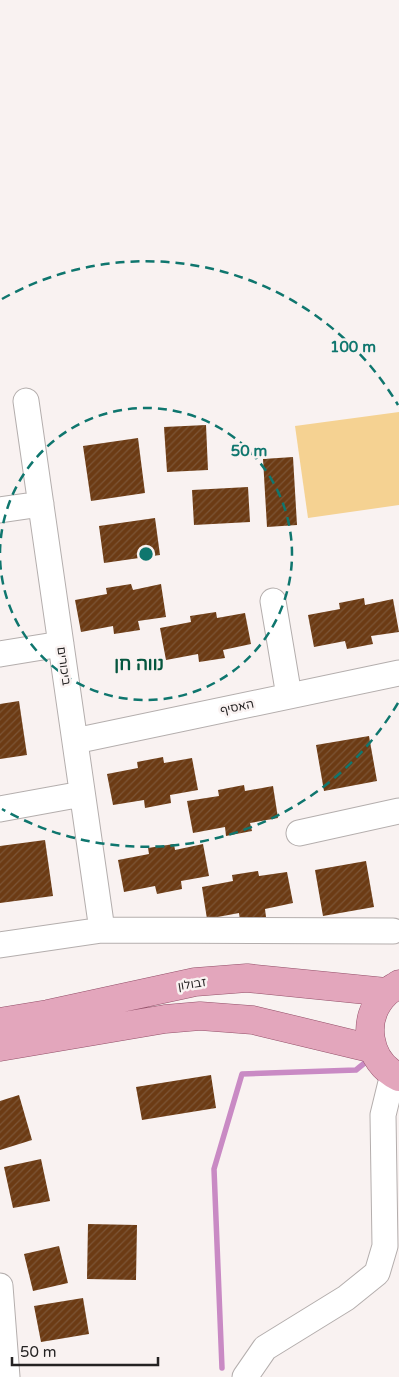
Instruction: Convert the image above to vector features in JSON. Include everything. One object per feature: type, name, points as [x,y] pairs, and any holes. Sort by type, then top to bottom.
[{"type":"main road","name":"זבולון","points":[[0,1022],[48,1014],[195,982],[247,978],[393,988]]},
{"type":"main road","name":"זבולון","points":[[373,1049],[370,1034],[371,1019],[377,1004],[393,988]]},
{"type":"main road","points":[[0,1047],[165,1019],[200,1016],[253,1020],[373,1049],[381,1063],[396,1075]]},
{"type":"street","name":"ביכורים","points":[[26,402],[102,930]]},
{"type":"street","points":[[0,510],[40,504]]},
{"type":"street","points":[[273,601],[289,696]]},
{"type":"street","points":[[0,654],[61,644]]},
{"type":"street","name":"האסיף","points":[[75,742],[399,673]]},
{"type":"street","points":[[0,809],[82,794]]},
{"type":"street","points":[[299,833],[399,811]]},
{"type":"street","points":[[0,946],[102,930],[394,931]]},
{"type":"street","points":[[245,1377],[265,1348],[346,1298],[377,1273],[385,1246],[383,1115],[396,1075]]},
{"type":"street","points":[[0,1286],[7,1377]]},
{"type":"shaded area","points":[[399,412],[399,505],[308,518],[295,426]]},
{"type":"building","points":[[206,425],[208,470],[167,472],[164,427]]},
{"type":"building","points":[[138,438],[145,493],[91,501],[83,446]]},
{"type":"building","points":[[293,457],[297,525],[267,527],[263,459]]},
{"type":"building","points":[[248,487],[250,522],[194,525],[192,490]]},
{"type":"building","points":[[155,518],[160,555],[104,563],[99,526]]},
{"type":"building","points":[[131,584],[133,590],[161,584],[166,617],[138,621],[140,630],[114,634],[113,626],[81,632],[75,600],[107,594],[106,588]]},
{"type":"building","points":[[364,598],[365,605],[393,599],[399,632],[371,636],[373,644],[347,649],[345,641],[314,647],[308,615],[340,609],[339,603]]},
{"type":"building","points":[[216,612],[217,618],[245,613],[251,644],[223,650],[225,658],[199,662],[198,654],[166,660],[160,628],[191,622],[190,616]]},
{"type":"building","points":[[19,701],[27,755],[0,759],[0,704]]},
{"type":"building","points":[[369,736],[377,781],[324,791],[316,745]]},
{"type":"building","points":[[163,757],[164,763],[192,758],[198,790],[170,795],[171,803],[145,808],[144,800],[113,805],[107,774],[138,768],[137,762]]},
{"type":"building","points":[[244,785],[245,791],[273,786],[278,818],[250,823],[252,831],[226,836],[225,827],[193,833],[187,801],[219,796],[218,790]]},
{"type":"building","points":[[45,840],[53,896],[0,903],[0,846]]},
{"type":"building","points":[[174,844],[175,850],[203,844],[209,876],[181,881],[182,889],[157,894],[155,886],[124,892],[118,860],[149,854],[148,848]]},
{"type":"building","points":[[366,861],[374,907],[323,916],[315,870]]},
{"type":"building","points":[[258,871],[259,876],[287,872],[293,903],[265,909],[266,917],[240,921],[239,913],[207,919],[202,887],[233,881],[232,875]]},
{"type":"building","points":[[211,1075],[216,1108],[142,1120],[136,1087]]},
{"type":"building","points":[[19,1095],[32,1140],[0,1150],[0,1101]]},
{"type":"building","points":[[41,1159],[50,1201],[13,1208],[4,1167]]},
{"type":"building","points":[[88,1224],[137,1225],[136,1280],[87,1279]]},
{"type":"building","points":[[59,1246],[68,1283],[33,1291],[24,1254]]},
{"type":"building","points":[[83,1298],[89,1334],[41,1342],[34,1306]]},
{"type":"waterway","points":[[222,1368],[214,1169],[242,1074],[356,1070],[367,1061]]},
{"type":"district","name":"נווה חן","points":[[139,664]]}]
